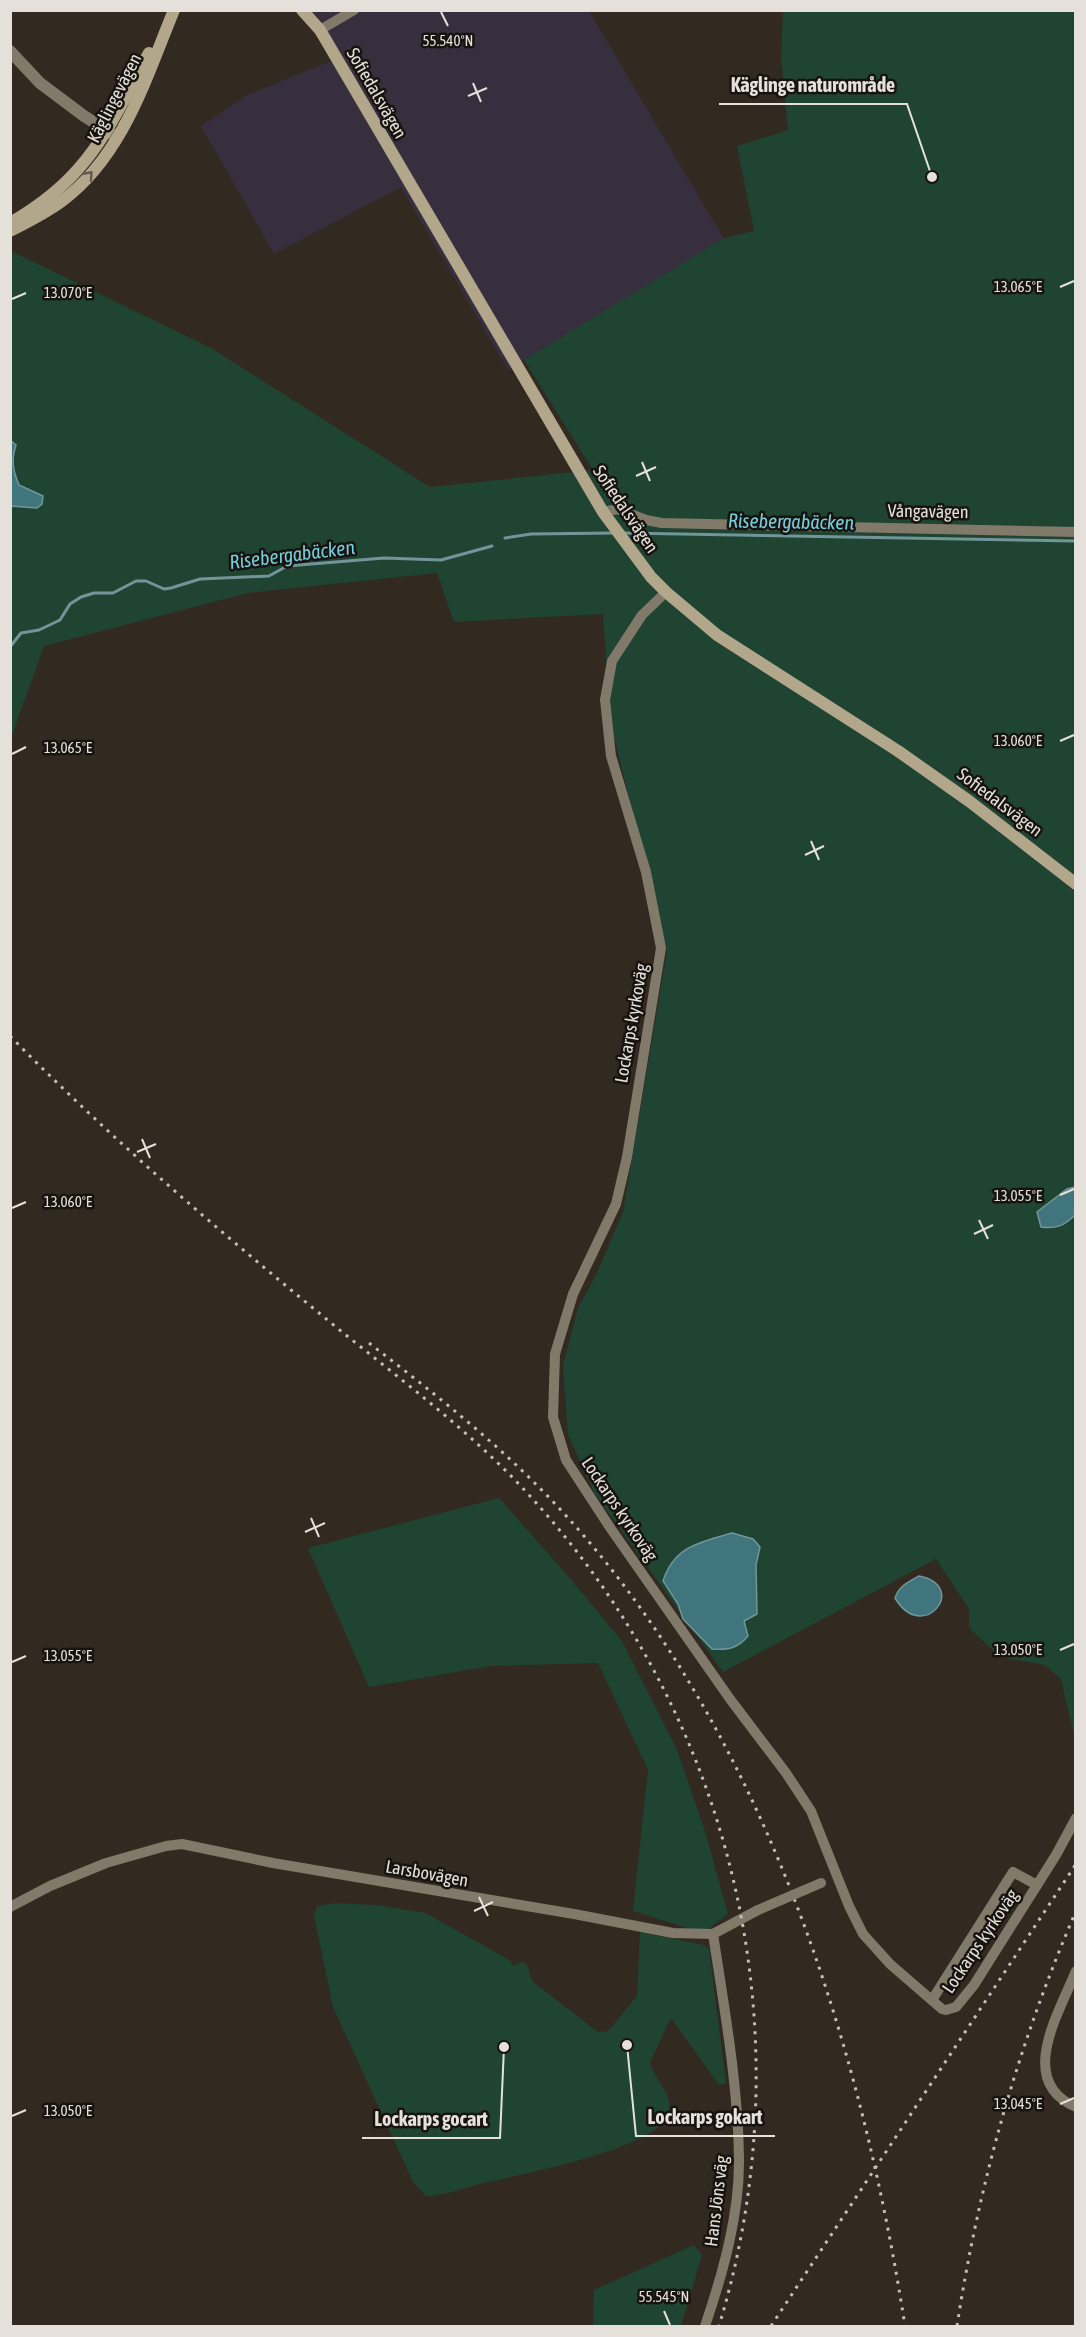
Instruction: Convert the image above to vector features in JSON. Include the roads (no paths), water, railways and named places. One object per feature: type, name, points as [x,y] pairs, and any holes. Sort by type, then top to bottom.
[{"type":"main road","name":"Käglingevägen","points":[[10,223],[52,193],[85,161],[106,130],[174,10]]},
{"type":"main road","name":"Käglingevägen","points":[[10,231],[37,218],[63,201],[102,162],[135,104],[174,10]]},
{"type":"main road","name":"Sofiedalsvägen","points":[[302,10],[320,30],[605,515],[626,546],[666,592],[717,635],[898,751],[960,795],[1076,884]]},
{"type":"street","points":[[320,30],[354,10]]},
{"type":"street","points":[[10,51],[40,83],[84,116],[118,137]]},
{"type":"street","name":"Vångavägen","points":[[605,515],[618,509],[662,524],[1076,532]]},
{"type":"street","name":"Lockarps kyrkoväg","points":[[666,592],[642,615],[612,661],[605,699],[610,756],[646,872],[661,948],[627,1157],[616,1204],[573,1294],[555,1354],[553,1417],[566,1460],[604,1519],[811,1811],[849,1906],[863,1934],[890,1964],[946,2010],[960,2003],[974,1985],[1038,1885],[1076,1818]]},
{"type":"street","name":"Larsbovägen","points":[[10,1907],[50,1886],[106,1863],[166,1846],[182,1844],[273,1863],[673,1933],[714,1934]]},
{"type":"street","points":[[932,2000],[1013,1872],[1038,1885]]},
{"type":"street","points":[[714,1934],[758,1910],[837,1875]]},
{"type":"street","name":"Hans Jöns väg","points":[[705,2326],[717,2294],[728,2244],[736,2201],[740,2159],[714,1934]]},
{"type":"street","points":[[1076,1971],[1048,2044],[1044,2071],[1053,2094],[1061,2101],[1076,2107]]},
{"type":"water","points":[[10,440],[16,445],[13,465],[19,485],[43,496],[42,504],[37,508],[11,506]]},
{"type":"water","points":[[1075,1187],[1075,1215],[1060,1226],[1041,1227],[1037,1212],[1067,1189]]},
{"type":"water","points":[[732,1533],[753,1539],[760,1547],[756,1565],[757,1614],[744,1621],[748,1636],[740,1644],[728,1649],[712,1649],[683,1619],[678,1604],[663,1581],[674,1560],[681,1553],[699,1543]]},
{"type":"water","points":[[919,1576],[934,1582],[941,1590],[941,1600],[937,1608],[928,1614],[918,1616],[906,1611],[895,1598],[901,1587]]},
{"type":"waterway","name":"Risebergabäcken","points":[[505,538],[531,534],[615,533]]},
{"type":"waterway","name":"Risebergabäcken","points":[[624,533],[1076,541]]},
{"type":"waterway","name":"Risebergabäcken","points":[[10,647],[21,633],[39,630],[60,620],[70,604],[81,597],[94,593],[113,593],[136,581],[146,581],[164,589],[200,579],[269,576],[287,566],[384,558],[441,560],[492,546]]},
{"type":"railway","points":[[10,1036],[84,1109],[161,1179],[279,1280],[442,1413],[513,1478],[588,1567],[650,1663],[698,1766],[732,1874],[751,1985],[756,2099],[745,2213],[719,2326]]},
{"type":"railway","points":[[369,1343],[498,1448],[546,1494],[638,1604],[698,1696],[749,1795],[794,1897],[831,2003],[861,2111],[886,2219],[905,2326]]},
{"type":"railway","points":[[771,2326],[1076,1864]]},
{"type":"railway","points":[[957,2326],[977,2220],[1003,2115],[1036,2012],[1076,1911]]},
{"type":"place","name":"Käglinge naturområde","points":[[932,177]]},
{"type":"place","name":"Lockarps gokart","points":[[627,2045]]},
{"type":"place","name":"Lockarps gocart","points":[[504,2047]]}]
